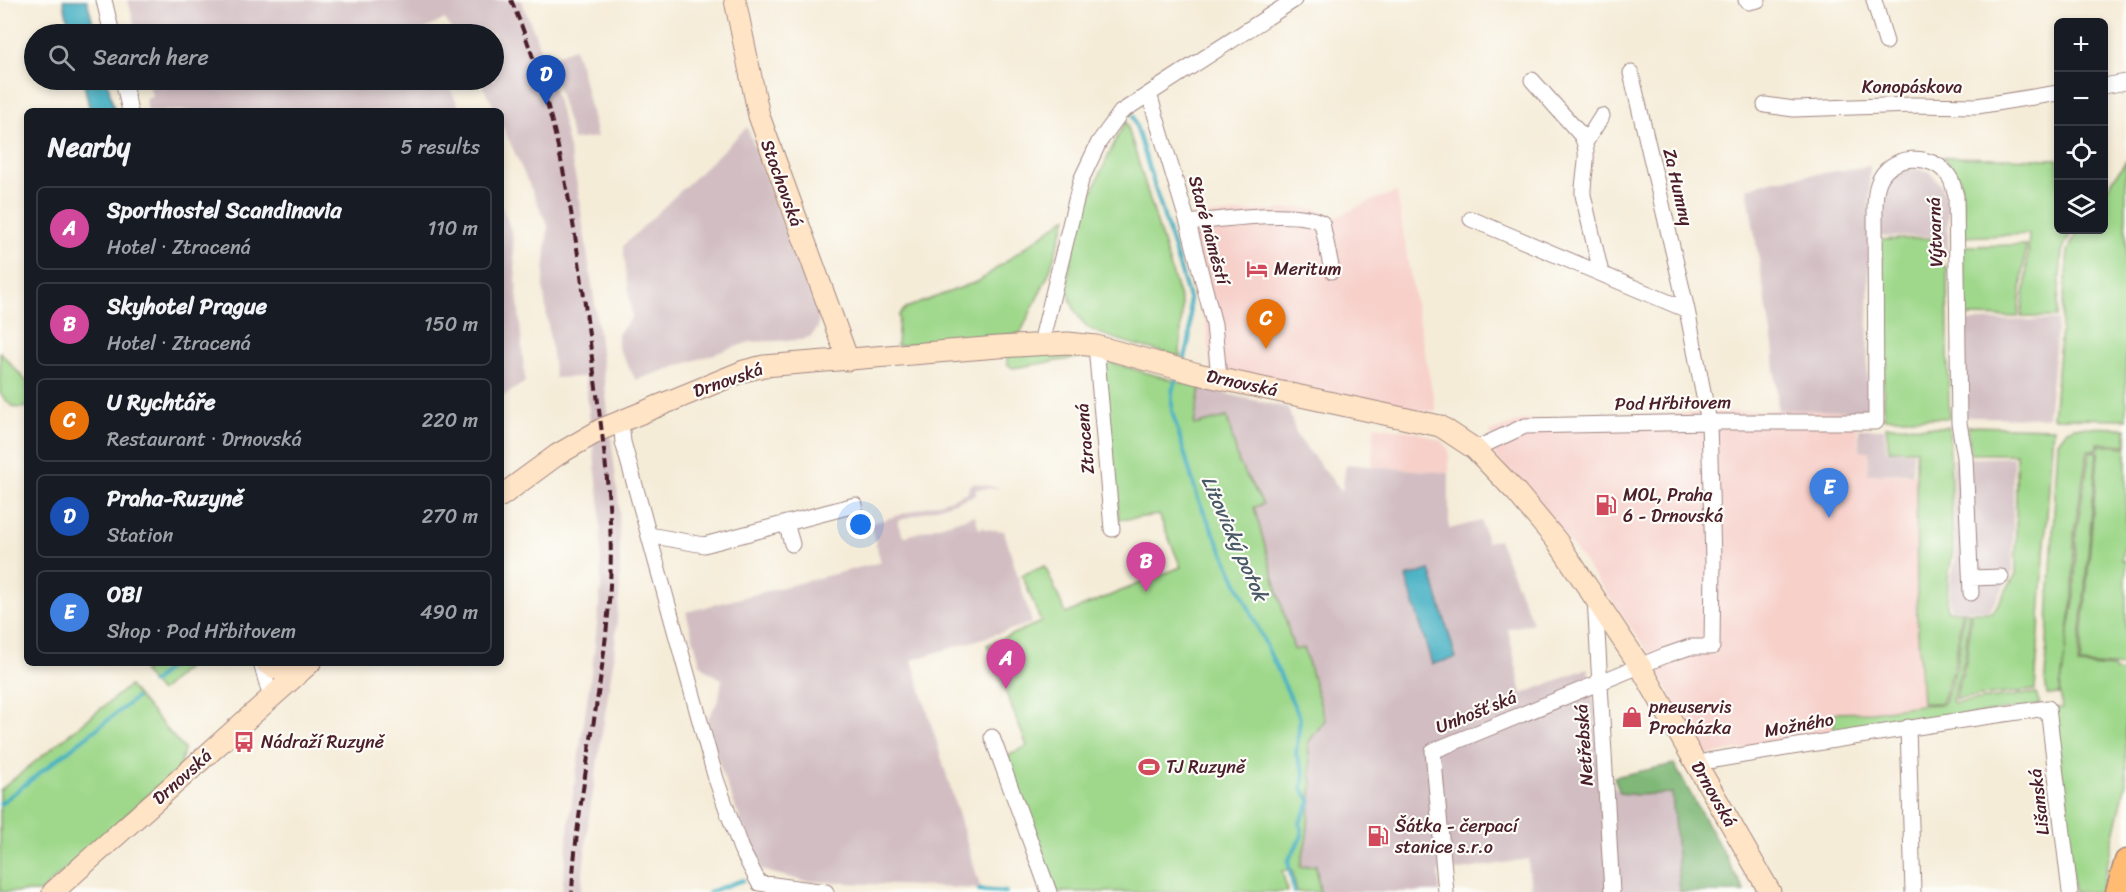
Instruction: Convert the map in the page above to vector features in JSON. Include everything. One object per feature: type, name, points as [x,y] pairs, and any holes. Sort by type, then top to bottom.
[{"type":"main road","name":"Stochovská","points":[[735,0],[759,116],[848,360]]},
{"type":"main road","name":"Drnovská","points":[[504,494],[557,455],[602,429],[753,368],[1041,343],[1096,346],[1209,376],[1440,426],[1475,449],[1517,493],[1557,541],[1640,666],[1770,892]]},
{"type":"main road","points":[[270,666],[279,670],[304,669]]},
{"type":"main road","name":"Drnovská","points":[[53,892],[304,669]]},
{"type":"main road","points":[[2117,892],[2126,861]]},
{"type":"street","points":[[104,0],[110,24]]},
{"type":"street","points":[[1041,343],[1081,180],[1099,142],[1121,112],[1294,0]]},
{"type":"street","points":[[1746,0],[1749,2],[1758,0]]},
{"type":"street","points":[[1874,0],[1886,42]]},
{"type":"street","name":"Za Humny","points":[[1631,73],[1687,310],[1709,422],[1713,560],[1712,647],[1690,647],[1640,666]]},
{"type":"street","points":[[1532,80],[1585,142],[1587,158],[1582,186],[1583,195],[1601,273]]},
{"type":"street","points":[[2108,85],[2126,82]]},
{"type":"street","points":[[125,90],[129,108]]},
{"type":"street","name":"Staré náměstí","points":[[1149,93],[1188,223],[1214,324],[1209,376]]},
{"type":"street","name":"Konopáskova","points":[[1765,105],[1794,109],[1913,105],[1977,106],[2054,94]]},
{"type":"street","points":[[1585,142],[1602,116]]},
{"type":"street","name":"Výtvarná","points":[[1876,422],[1876,194],[1878,183],[1886,170],[1899,162],[1916,158],[1936,164],[1951,178],[1956,196],[1959,423],[1965,458],[1971,585],[2001,577]]},
{"type":"street","points":[[1188,223],[1241,217],[1304,216],[1315,218],[1322,223],[1332,271]]},
{"type":"street","points":[[1471,219],[1687,310]]},
{"type":"street","name":"Ztracená","points":[[1096,346],[1112,529]]},
{"type":"street","points":[[621,421],[623,441],[716,779],[741,849],[759,883],[826,892]]},
{"type":"street","name":"Pod Hřbitovem","points":[[1475,449],[1525,426],[1709,422],[1876,422]]},
{"type":"street","points":[[649,536],[704,545],[855,504]]},
{"type":"street","points":[[786,523],[792,544]]},
{"type":"street","name":"Netřebská","points":[[1595,595],[1612,892]]},
{"type":"street","points":[[264,666],[271,698]]},
{"type":"street","points":[[1599,683],[1640,666]]},
{"type":"street","name":"Unhošťská","points":[[1446,892],[1433,751],[1599,683]]},
{"type":"street","name":"Možného","points":[[1698,765],[1708,761],[1908,727],[2048,708]]},
{"type":"street","name":"Lišanská","points":[[2048,708],[2070,892]]},
{"type":"street","points":[[1908,727],[1913,892]]},
{"type":"street","points":[[992,737],[1048,892]]},
{"type":"shaded area","points":[[128,0],[521,0],[558,102],[577,184],[598,326],[619,506],[620,586],[614,656],[588,824],[581,892],[562,892],[569,822],[594,654],[601,585],[600,507],[585,377],[555,378],[543,286],[548,226],[504,130],[504,108],[494,108],[484,90],[504,90],[504,24],[448,24],[445,19],[435,24],[134,24]]},
{"type":"shaded area","points":[[574,48],[597,137],[573,140],[549,58]]},
{"type":"shaded area","points":[[150,90],[451,90],[460,108],[147,108],[145,99],[152,96]]},
{"type":"shaded area","points":[[747,127],[819,319],[818,328],[811,336],[802,340],[750,342],[636,380],[618,348],[618,334],[632,317],[623,246]]},
{"type":"shaded area","points":[[1870,166],[1867,411],[1778,410],[1773,345],[1747,188],[1775,180]]},
{"type":"shaded area","points":[[1908,168],[1929,171],[1941,185],[1948,206],[1948,256],[1939,236],[1880,237],[1882,189],[1892,177]]},
{"type":"shaded area","points":[[1397,192],[1436,411],[1401,411],[1211,370],[1206,321],[1179,217],[1302,208],[1316,209],[1337,217],[1370,201]]},
{"type":"shaded area","points":[[504,212],[512,232],[525,382],[504,396]]},
{"type":"shaded area","points":[[2058,320],[2048,418],[1965,417],[1964,321]]},
{"type":"shaded area","points":[[1200,388],[1288,408],[1297,436],[1342,492],[1346,464],[1449,473],[1449,529],[1481,521],[1487,542],[1498,539],[1533,623],[1508,629],[1522,694],[1588,668],[1596,715],[1599,771],[1620,793],[1638,795],[1672,793],[1680,892],[1531,892],[1528,859],[1438,872],[1440,892],[1320,892],[1316,865],[1300,867],[1307,837],[1312,786],[1308,743],[1325,720],[1304,648],[1294,650],[1254,506],[1263,504],[1239,463],[1194,426]]},
{"type":"shaded area","points":[[1778,410],[1856,411],[1859,450],[1869,450],[1868,474],[1916,474],[1917,615],[1922,703],[1872,712],[1834,713],[1834,734],[1701,756],[1648,652],[1577,552],[1490,450],[1499,445],[1489,432],[1524,420]]},
{"type":"shaded area","points":[[1374,426],[1417,432],[1442,441],[1449,451],[1449,473],[1372,466]]},
{"type":"shaded area","points":[[1859,429],[1884,429],[1887,451],[1913,452],[1912,473],[1868,474],[1869,451],[1859,450]]},
{"type":"shaded area","points":[[2013,457],[2013,572],[1990,610],[1950,609],[1950,582],[1956,557],[1953,459]]},
{"type":"shaded area","points":[[973,483],[1001,488],[976,489],[976,495],[898,521],[903,537],[975,515],[979,529],[984,527],[984,529],[1004,531],[1032,623],[912,660],[981,889],[803,881],[761,870],[723,776],[707,720],[719,699],[722,679],[707,671],[700,663],[686,612],[881,562],[870,524],[951,499],[968,492],[969,486]]},
{"type":"green space","points":[[1126,121],[1182,305],[1180,357],[1119,340],[1089,328],[1076,312],[1069,292],[1068,279],[1071,261],[1082,219],[1099,176]]},
{"type":"green space","points":[[1943,157],[2054,159],[2054,234],[2070,234],[2062,251],[2057,317],[2021,317],[2029,234],[1962,237],[1964,224],[1960,178]]},
{"type":"green space","points":[[2126,161],[2126,419],[2053,418],[2068,251],[2076,234],[2108,234],[2108,187]]},
{"type":"green space","points":[[1067,217],[1049,273],[1020,334],[897,346],[899,315],[906,308],[979,281]]},
{"type":"green space","points":[[1933,238],[1937,258],[1947,268],[1949,418],[1884,418],[1880,240]]},
{"type":"green space","points":[[2026,245],[2018,317],[1963,316],[1962,246]]},
{"type":"green space","points":[[1082,351],[1089,356],[1013,368],[1007,364],[1007,355]]},
{"type":"green space","points":[[0,352],[24,379],[24,408],[14,407],[0,393]]},
{"type":"green space","points":[[1109,362],[1200,388],[1194,425],[1227,417],[1239,463],[1263,504],[1254,507],[1294,650],[1304,648],[1325,720],[1308,743],[1312,786],[1307,837],[1300,867],[1316,865],[1320,892],[1297,892],[1292,869],[1282,871],[1288,892],[1057,892],[1006,757],[1027,746],[987,645],[1041,622],[1022,575],[1045,566],[1066,614],[1181,567],[1159,515],[1119,520],[1104,371],[1105,364]]},
{"type":"green space","points":[[1886,426],[1949,427],[1953,549],[1948,580],[1947,611],[1962,611],[1955,663],[1941,703],[1922,703],[1917,615],[1916,450],[1889,450]]},
{"type":"green space","points":[[1967,426],[2053,428],[2035,690],[1955,699],[1967,658],[1971,612],[1993,612],[2016,574],[2016,454],[1971,454]]},
{"type":"green space","points":[[2074,427],[2126,428],[2126,445],[2098,443],[2096,450],[2088,450],[2074,533],[2073,597],[2065,652],[2075,596],[2076,533],[2090,451],[2097,452],[2078,665],[2113,668],[2114,672],[2124,673],[2126,669],[2126,783],[2101,892],[2074,892],[2054,708],[2062,708],[2060,692],[2065,655],[2059,694],[2047,695],[2045,679],[2058,442],[2067,430]]},
{"type":"green space","points":[[2099,445],[2126,447],[2126,537],[2122,560],[2126,561],[2126,667],[2080,664]]},
{"type":"green space","points":[[1964,611],[1969,612],[1965,658],[1952,700],[1954,703],[2036,693],[2040,705],[1834,734],[1834,713],[1872,712],[1943,704],[1957,665]]},
{"type":"green space","points":[[150,666],[189,666],[160,692],[143,672]]},
{"type":"green space","points":[[129,686],[184,749],[180,767],[40,892],[0,892],[0,790]]},
{"type":"green space","points":[[1674,764],[1745,892],[1680,892],[1672,793],[1638,795],[1620,793],[1614,777]]},
{"type":"water","points":[[63,0],[87,0],[93,24],[69,24]]},
{"type":"water","points":[[85,90],[109,90],[114,108],[89,108]]},
{"type":"water","points":[[1430,570],[1456,658],[1432,664],[1406,577]]},
{"type":"waterway","name":"Litovický potok","points":[[1133,116],[1189,298],[1190,330],[1183,363]]},
{"type":"waterway","name":"Litovický potok","points":[[1178,375],[1172,391],[1172,411],[1198,499],[1300,718],[1296,755],[1304,772],[1302,789],[1311,801],[1300,822],[1302,836],[1288,861],[1294,892]]},
{"type":"waterway","points":[[152,683],[171,666]]},
{"type":"waterway","points":[[0,804],[136,698]]},
{"type":"waterway","points":[[709,892],[743,880]]},
{"type":"waterway","points":[[979,890],[1006,892]]},
{"type":"railway","points":[[511,0],[542,88],[573,221],[609,500],[611,557],[607,624],[579,815],[572,892]]},
{"type":"place","name":"Praha-Ruzyně","points":[[546,105]]},
{"type":"place","name":"Meritum","points":[[1257,269]]},
{"type":"place","name":"U Rychtáře","points":[[1266,349]]},
{"type":"place","name":"MOL, Praha 6 - Drnovská","points":[[1606,505]]},
{"type":"place","name":"OBI","points":[[1829,518]]},
{"type":"place","name":"Skyhotel Prague","points":[[1146,592]]},
{"type":"place","name":"Sporthostel Scandinavia","points":[[1006,689]]},
{"type":"place","name":"pneuservis Procházka","points":[[1632,717]]},
{"type":"place","name":"Nádraží Ruzyně","points":[[244,742]]},
{"type":"place","name":"TJ Ruzyně","points":[[1149,767]]},
{"type":"place","name":"Šátka - čerpací stanice s.r.o","points":[[1378,836]]}]
